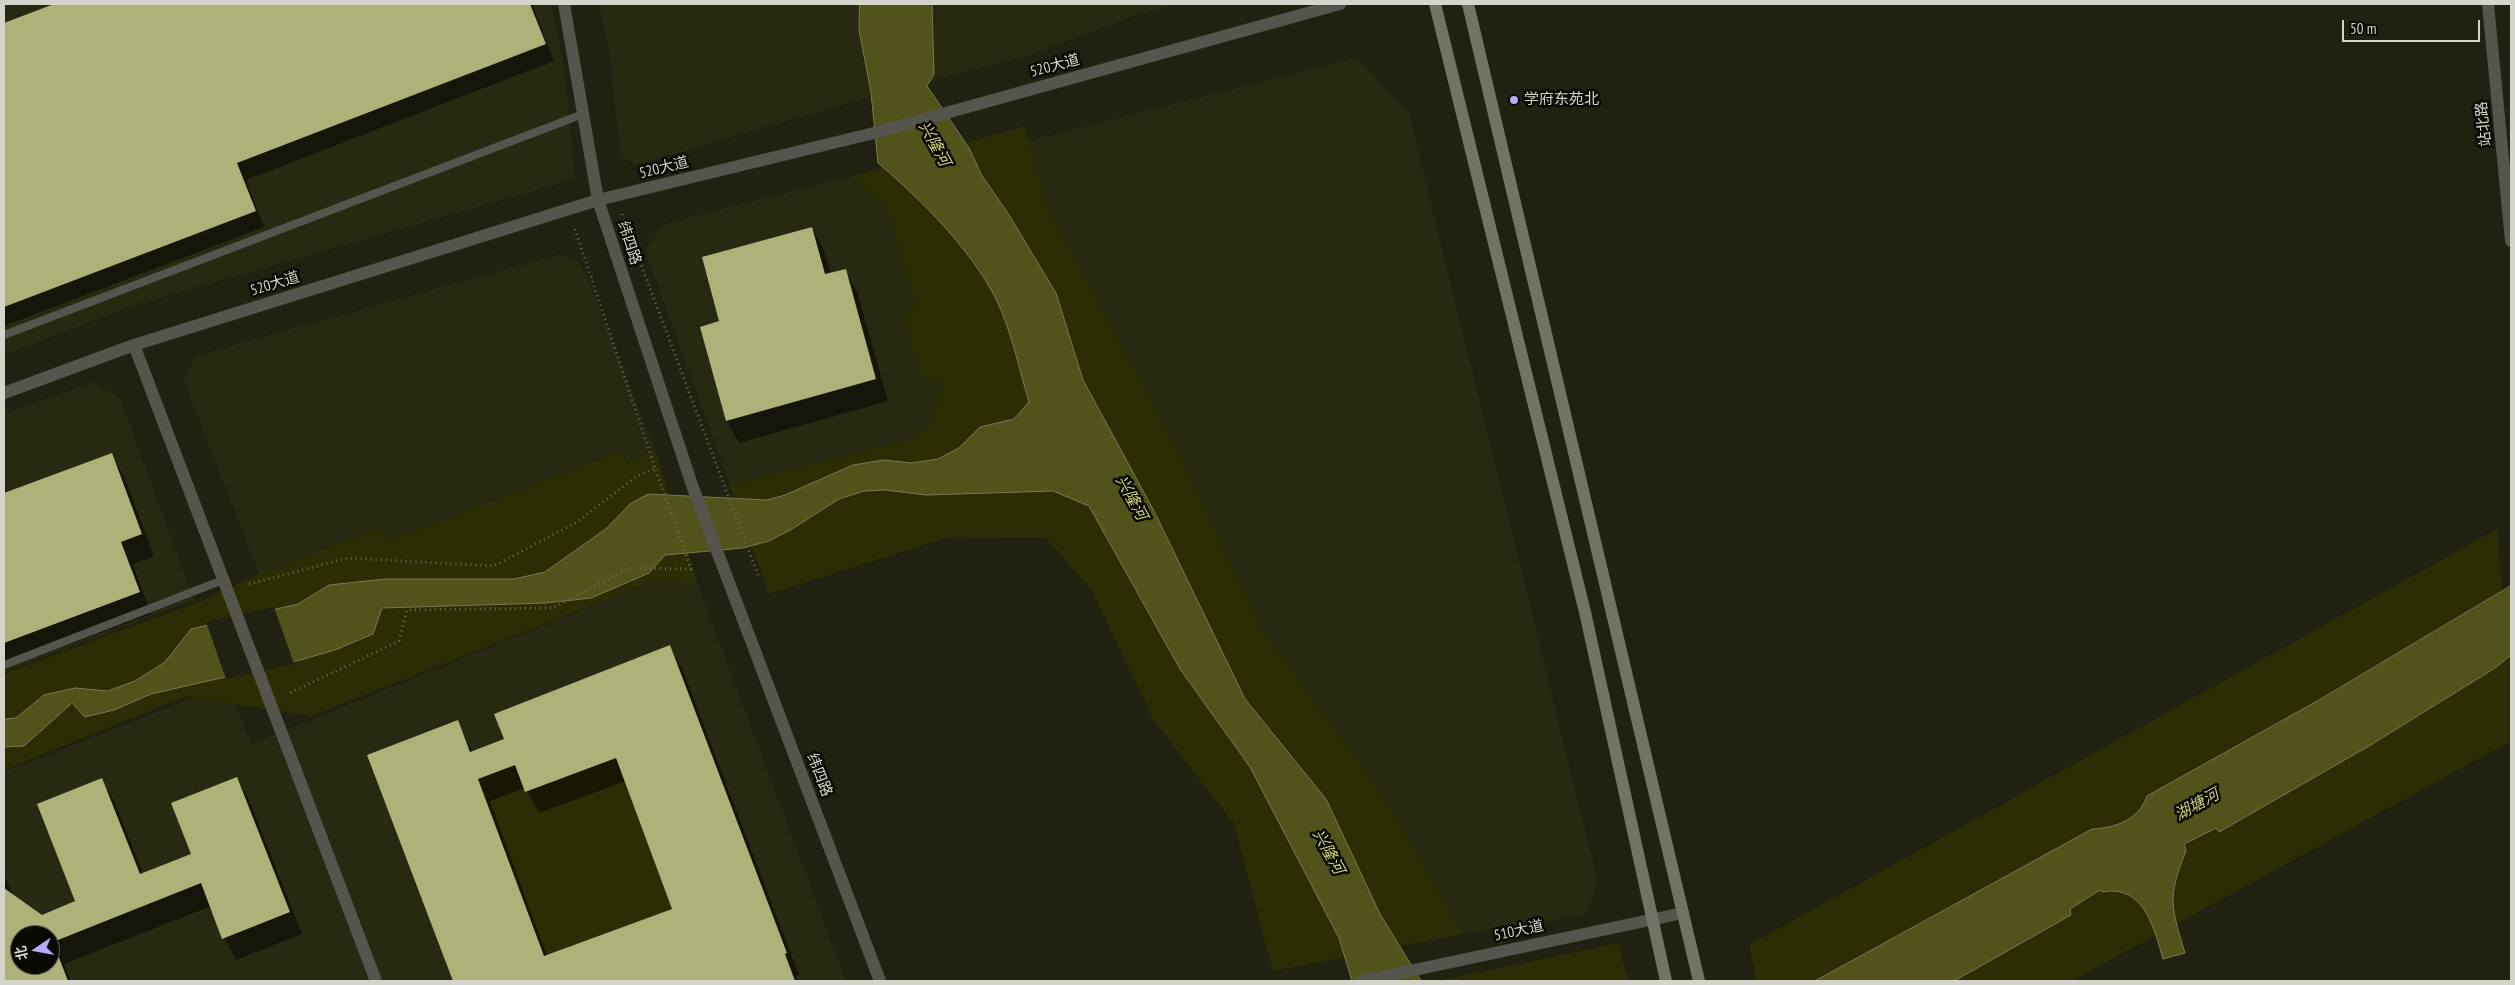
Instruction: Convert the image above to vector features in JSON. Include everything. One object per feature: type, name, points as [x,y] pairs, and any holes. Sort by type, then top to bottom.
[{"type":"main road","points":[[1435,4],[1585,612],[1666,981]]},
{"type":"main road","points":[[1468,4],[1699,981]]},
{"type":"street","name":"纬四路","points":[[564,4],[598,200],[692,485],[880,981]]},
{"type":"street","name":"520大道","points":[[4,393],[134,345],[598,200],[870,134],[1340,4]]},
{"type":"street","name":"站北路","points":[[2488,4],[2511,241]]},
{"type":"street","points":[[134,345],[376,981]]},
{"type":"street","name":"510大道","points":[[1362,981],[1683,913]]},
{"type":"lane","points":[[4,335],[583,114]]},
{"type":"lane","points":[[4,665],[223,580]]},
{"type":"path","points":[[622,214],[758,575]]},
{"type":"path","points":[[290,693],[399,642],[408,610],[552,608],[629,568],[691,569],[575,230]]},
{"type":"path","points":[[249,584],[348,558],[494,566],[576,522],[637,476],[655,468]]},
{"type":"shaded area","points":[[4,4],[551,4],[564,66],[575,179],[126,308],[4,355]]},
{"type":"shaded area","points":[[599,4],[1175,4],[1125,19],[1036,53],[864,99],[636,165],[621,156],[608,43]]},
{"type":"shaded area","points":[[1357,58],[1408,110],[1598,883],[1585,915],[1463,934],[1384,796],[1261,628],[1176,447],[1047,205],[1028,141]]},
{"type":"shaded area","points":[[1024,126],[1047,205],[1176,447],[1261,628],[1384,796],[1463,934],[1273,971],[1234,824],[1152,718],[1093,592],[1046,538],[949,537],[769,594],[730,485],[901,442],[928,427],[944,383],[921,377],[904,316],[916,305],[887,209],[853,176]]},
{"type":"shaded area","points":[[853,176],[887,209],[916,305],[944,383],[928,427],[901,442],[730,485],[645,250],[664,224]]},
{"type":"shaded area","points":[[560,254],[582,265],[655,450],[627,464],[621,451],[388,541],[381,527],[259,574],[184,381],[195,356]]},
{"type":"shaded area","points":[[93,382],[120,398],[194,600],[4,672],[4,414]]},
{"type":"shaded area","points":[[655,450],[698,585],[651,582],[311,716],[186,696],[4,770],[4,674],[201,601],[259,574],[381,527],[388,541],[621,451],[627,464]]},
{"type":"shaded area","points":[[2497,529],[2502,591],[2511,628],[2511,741],[2072,981],[1757,981],[1749,945]]},
{"type":"shaded area","points":[[651,582],[698,585],[846,981],[4,981],[4,772],[226,685],[252,744]]},
{"type":"shaded area","points":[[616,758],[672,909],[544,956],[478,779],[515,765],[525,792]]},
{"type":"shaded area","points":[[1619,943],[1628,981],[1438,981]]},
{"type":"water","name":"兴隆河","points":[[860,4],[932,4],[934,74],[927,86],[969,148],[981,174],[1009,215],[1056,293],[1083,380],[1155,513],[1245,699],[1326,799],[1380,914],[1421,981],[1352,981],[1339,938],[1250,767],[1180,669],[1089,506],[1053,491],[926,495],[885,490],[864,491],[839,499],[792,529],[769,541],[743,548],[665,555],[649,573],[591,598],[546,603],[382,608],[373,634],[335,650],[304,659],[151,694],[114,710],[85,717],[72,703],[24,746],[4,747],[4,719],[16,718],[44,695],[75,688],[108,691],[135,681],[165,662],[191,629],[298,604],[329,585],[385,579],[514,579],[545,572],[607,528],[630,504],[648,494],[767,500],[785,495],[853,465],[884,460],[911,463],[938,459],[959,448],[980,427],[1014,419],[1029,402],[1009,332],[991,290],[979,270],[948,230],[913,194],[878,163],[871,92],[859,30]]},
{"type":"water","name":"湖塘河","points":[[2511,586],[2511,655],[2495,668],[2369,746],[2219,832],[2216,828],[2184,844],[2186,851],[2176,880],[2173,902],[2185,953],[2163,959],[2151,922],[2137,902],[2128,895],[2116,891],[2102,892],[2100,890],[2070,909],[2071,915],[1954,981],[1815,981],[2092,829],[2109,827],[2125,821],[2138,811],[2147,796],[2319,700]]},
{"type":"pier","points":[[274,607],[294,664],[226,679],[206,622]]},
{"type":"building","points":[[54,4],[530,4],[546,44],[237,163],[256,211],[4,307],[4,23]]},
{"type":"building","points":[[812,227],[825,274],[846,269],[876,379],[726,421],[700,327],[719,321],[702,257]]},
{"type":"building","points":[[112,453],[142,534],[121,542],[140,592],[4,643],[4,493]]},
{"type":"building","points":[[670,645],[787,953],[785,954],[795,981],[453,981],[367,755],[458,720],[470,752],[504,739],[494,714]],"holes":[[[616,758],[672,909],[544,956],[478,779],[515,765],[525,792]]]},
{"type":"building","points":[[237,777],[290,912],[222,939],[201,883],[60,939],[60,925],[10,925],[10,975],[60,975],[60,960],[68,981],[4,981],[4,888],[42,915],[75,901],[37,804],[102,778],[140,874],[191,854],[171,803]]},
{"type":"place","name":"学府东苑北","points":[[1514,100]]}]
